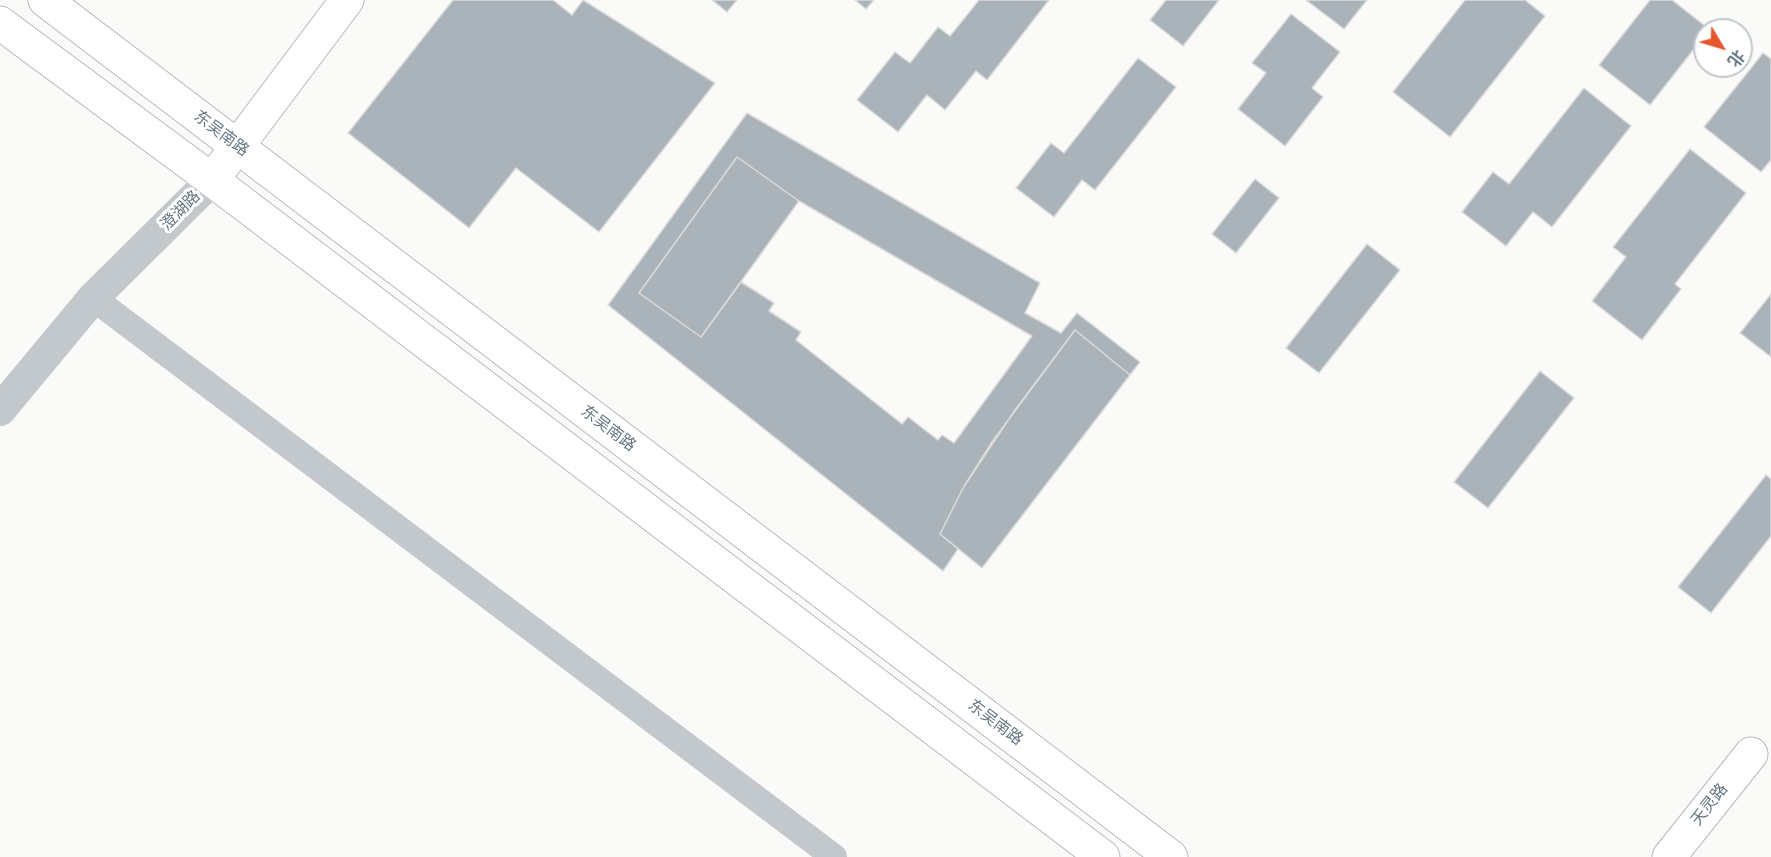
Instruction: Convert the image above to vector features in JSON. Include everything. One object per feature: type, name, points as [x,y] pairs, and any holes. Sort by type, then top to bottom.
[{"type":"main road","name":"东吴南路","points":[[45,0],[1171,857]]},
{"type":"main road","name":"澄湖路","points":[[212,180],[347,0]]},
{"type":"main road","points":[[0,22],[212,180],[1103,857]]},
{"type":"main road","name":"天灵路","points":[[1669,857],[1751,754]]},
{"type":"street","name":"澄湖路","points":[[0,410],[93,298],[212,180]]},
{"type":"street","points":[[93,298],[834,857]]},
{"type":"building","points":[[453,0],[553,0],[572,15],[583,0],[715,83],[599,232],[516,168],[469,228],[348,133]]},
{"type":"building","points":[[712,0],[737,0],[727,12]]},
{"type":"building","points":[[855,0],[874,0],[866,9]]},
{"type":"building","points":[[979,0],[1049,0],[987,80],[976,71],[945,110],[927,95],[898,132],[857,100],[895,52],[910,63],[938,27],[950,36]]},
{"type":"building","points":[[1166,0],[1219,0],[1183,46],[1150,20]]},
{"type":"building","points":[[1306,0],[1367,0],[1344,29]]},
{"type":"building","points":[[1465,0],[1525,0],[1545,16],[1450,137],[1393,92]]},
{"type":"building","points":[[1650,0],[1672,0],[1695,18],[1693,18],[1693,50],[1650,105],[1599,65]]},
{"type":"building","points":[[1291,14],[1340,52],[1312,88],[1323,97],[1285,146],[1238,109],[1266,73],[1252,63]]},
{"type":"building","points":[[1763,53],[1771,59],[1771,160],[1761,172],[1704,127],[1743,78],[1753,78],[1753,66]]},
{"type":"building","points":[[1138,58],[1176,87],[1095,190],[1082,180],[1054,217],[1016,188],[1051,143],[1064,153]]},
{"type":"building","points":[[1584,88],[1631,126],[1552,227],[1533,212],[1506,246],[1462,212],[1493,172],[1509,184]]},
{"type":"building","points":[[747,113],[1040,283],[1025,313],[1061,333],[1077,313],[1140,362],[1130,375],[1075,330],[1015,410],[963,488],[940,534],[958,549],[943,571],[608,305]],"holes":[[[737,157],[799,201],[1032,336],[954,443],[942,435],[938,440],[908,417],[902,424],[796,340],[801,332],[769,311],[774,303],[741,282],[701,337],[639,293]]]},
{"type":"building","points":[[1690,149],[1746,193],[1675,284],[1681,289],[1642,340],[1592,301],[1626,257],[1613,247]]},
{"type":"building","points":[[737,157],[799,201],[701,337],[639,293]]},
{"type":"building","points":[[1255,179],[1279,198],[1236,253],[1212,234]]},
{"type":"building","points":[[1367,244],[1400,270],[1319,373],[1286,348]]},
{"type":"building","points":[[1771,294],[1771,357],[1740,333]]},
{"type":"building","points":[[1075,330],[1130,375],[982,568],[940,534],[963,488],[992,442]]},
{"type":"building","points":[[1540,371],[1574,398],[1488,508],[1454,482]]},
{"type":"building","points":[[1766,475],[1771,479],[1771,536],[1711,613],[1678,587]]}]
